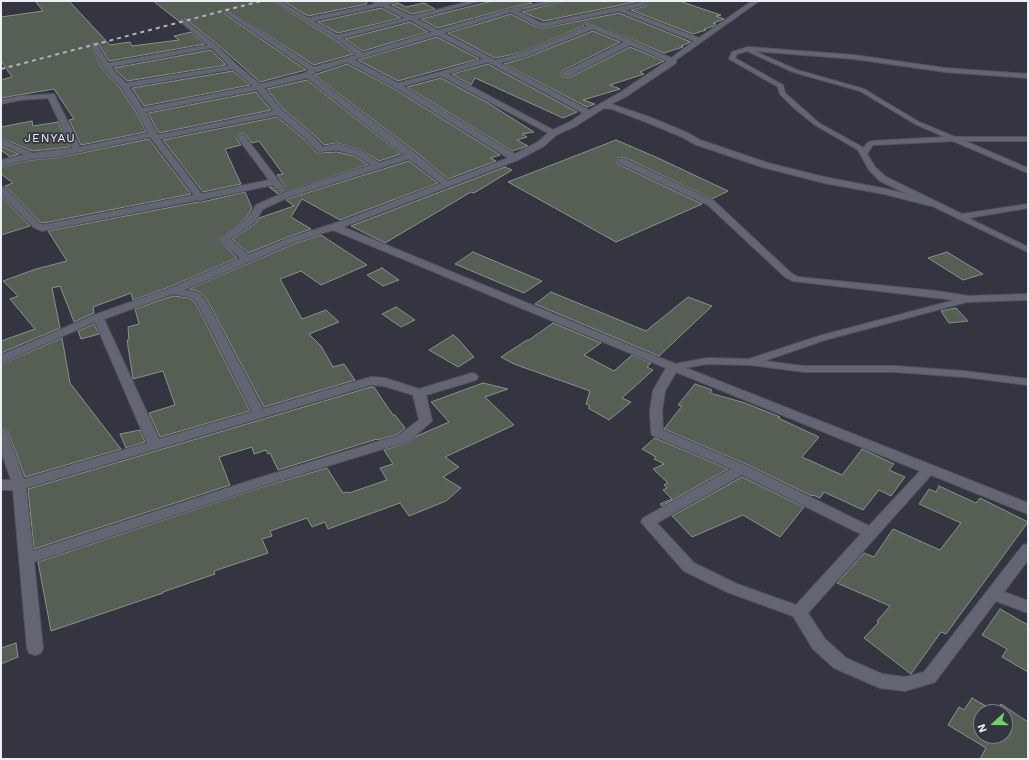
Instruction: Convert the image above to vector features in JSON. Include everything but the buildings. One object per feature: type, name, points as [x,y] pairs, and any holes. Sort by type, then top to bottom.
[{"type":"street","points":[[276,1],[337,37],[361,55]]},
{"type":"street","points":[[375,1],[409,17],[589,113]]},
{"type":"street","points":[[307,20],[396,1]]},
{"type":"street","points":[[337,37],[409,17],[478,1]]},
{"type":"street","points":[[141,111],[259,87],[512,10],[558,1]]},
{"type":"street","points":[[512,10],[537,24],[544,26],[643,4],[638,1]]},
{"type":"street","points":[[1,359],[98,317],[176,289],[292,240],[334,227],[516,158],[541,144],[553,133],[573,124],[602,105],[624,94],[673,61],[756,1]]},
{"type":"street","points":[[619,9],[700,41]]},
{"type":"street","points":[[228,12],[311,72],[448,184]]},
{"type":"street","points":[[577,19],[673,61]]},
{"type":"street","points":[[184,22],[214,46],[234,67],[259,87],[279,112],[308,136],[321,150],[337,147],[359,153],[377,165]]},
{"type":"street","points":[[397,85],[491,61],[522,56],[594,26]]},
{"type":"street","points":[[566,74],[630,42]]},
{"type":"street","points":[[95,45],[106,66],[124,86],[141,111],[155,136],[201,198]]},
{"type":"street","points":[[106,66],[214,46]]},
{"type":"street","points":[[347,59],[397,85],[516,158]]},
{"type":"street","points":[[124,86],[234,67]]},
{"type":"street","points":[[442,74],[553,133]]},
{"type":"street","points":[[1,102],[20,98],[51,96],[77,150]]},
{"type":"street","points":[[602,105],[614,107],[649,120],[685,135],[697,142],[765,166],[824,180],[884,191],[931,203]]},
{"type":"street","points":[[1,163],[32,156],[77,150],[279,112]]},
{"type":"street","points":[[241,137],[286,195]]},
{"type":"street","points":[[1,141],[32,156]]},
{"type":"street","points":[[247,259],[224,239],[252,220],[259,207],[286,195],[412,155]]},
{"type":"street","points":[[1,189],[36,225],[42,228],[201,198],[275,182]]},
{"type":"street","points":[[334,227],[673,367],[1028,509]]},
{"type":"street","points":[[176,289],[193,294],[200,299],[259,414]]},
{"type":"street","points":[[98,317],[155,445]]},
{"type":"street","points":[[673,367],[659,391],[656,411],[657,432],[742,469],[871,534]]},
{"type":"street","points":[[1,485],[19,485],[371,381],[386,382],[419,393],[472,377]]},
{"type":"street","points":[[26,559],[254,484],[404,438],[426,421],[419,393]]},
{"type":"street","points":[[1,432],[19,485],[35,648]]},
{"type":"street","points":[[742,469],[648,522],[689,566],[732,588],[799,612],[819,644],[840,663],[880,681],[905,684],[930,677],[1028,549]]},
{"type":"street","points":[[799,612],[929,469]]},
{"type":"street","points":[[993,594],[1028,607]]},
{"type":"lane","points":[[748,49],[753,53],[795,71],[862,90],[918,122],[1028,171]]},
{"type":"lane","points":[[1028,76],[945,70],[854,57],[748,49],[734,54],[732,59],[781,86],[782,93],[796,107],[824,129],[861,148],[872,168],[883,180],[1028,250]]},
{"type":"lane","points":[[864,152],[869,144],[872,143],[956,139],[1028,139]]},
{"type":"lane","points":[[622,161],[711,202],[788,275],[796,279],[968,298],[1028,297]]},
{"type":"lane","points":[[961,217],[1028,206]]},
{"type":"lane","points":[[751,362],[822,338],[968,298]]},
{"type":"lane","points":[[673,367],[707,360],[751,362],[804,369],[895,369],[964,374],[1028,382]]},
{"type":"railway","points":[[1,69],[261,1]]},
{"type":"district","name":"JENYAU","points":[[50,138]]}]
